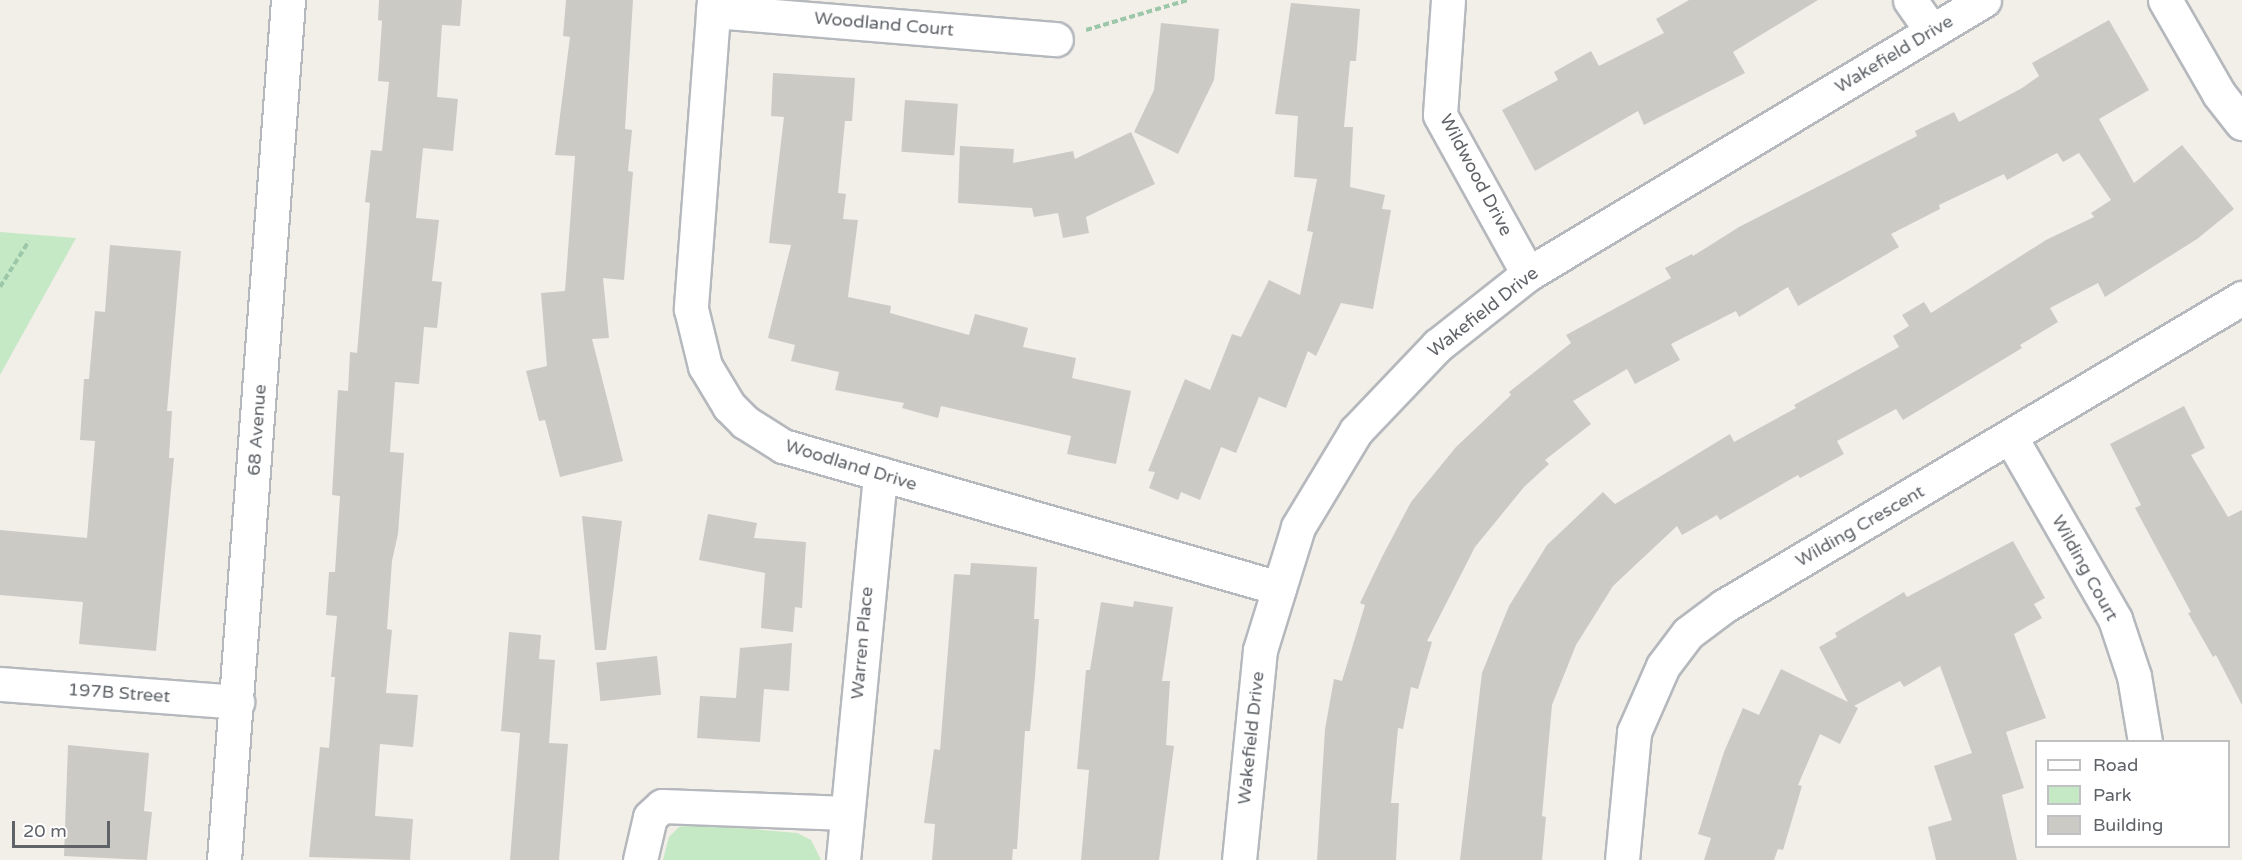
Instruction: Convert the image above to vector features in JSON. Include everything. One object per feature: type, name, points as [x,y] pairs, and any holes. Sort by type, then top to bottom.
[{"type":"street","name":"68 Avenue","points":[[224,860],[288,0]]},
{"type":"street","name":"Wildwood Drive","points":[[1448,0],[1440,115],[1528,274]]},
{"type":"street","points":[[1910,0],[1932,31]]},
{"type":"street","name":"Wakefield Drive","points":[[1239,860],[1260,651],[1298,527],[1356,431],[1438,345],[1528,274],[1984,0]]},
{"type":"street","points":[[2165,0],[2218,94],[2242,123]]},
{"type":"street","name":"Woodland Court","points":[[713,5],[1056,39]]},
{"type":"street","name":"Woodland Drive","points":[[713,5],[691,273],[694,329],[705,366],[729,406],[764,436],[783,446],[1280,588]]},
{"type":"street","name":"Wilding Crescent","points":[[1622,860],[1634,732],[1663,666],[1689,633],[1724,606],[2011,438],[2242,298]]},
{"type":"street","name":"Wilding Court","points":[[2011,438],[2115,619],[2134,676],[2145,740]]},
{"type":"street","name":"Warren Place","points":[[843,860],[880,474]]},
{"type":"street","name":"197B Street","points":[[0,684],[237,702]]},
{"type":"street","points":[[640,860],[650,817],[662,806],[847,813]]},
{"type":"path","points":[[1056,39],[1188,0]]},
{"type":"path","points":[[0,287],[29,241]]},
{"type":"green space","points":[[0,232],[76,238],[0,375]]},
{"type":"green space","points":[[694,824],[797,833],[811,840],[821,860],[663,860],[669,837],[679,827]]},
{"type":"building","points":[[379,0],[462,0],[460,26],[442,25],[437,97],[458,99],[453,151],[423,148],[416,218],[439,220],[432,281],[442,282],[437,328],[424,327],[419,384],[395,382],[390,452],[404,453],[398,534],[392,561],[387,629],[392,630],[386,693],[418,695],[413,747],[380,744],[375,816],[413,819],[410,860],[309,857],[320,747],[329,748],[335,677],[331,677],[337,616],[326,615],[329,572],[335,572],[340,496],[332,495],[338,390],[348,391],[350,352],[357,353],[370,203],[365,202],[371,150],[382,151],[389,82],[378,81],[382,21],[378,20]]},
{"type":"building","points":[[566,0],[633,0],[625,129],[632,130],[628,171],[633,172],[624,280],[603,278],[609,338],[592,339],[623,461],[560,477],[545,420],[539,421],[526,371],[547,366],[541,293],[565,291],[575,156],[555,155],[570,37],[563,36]]},
{"type":"building","points":[[1689,0],[1818,0],[1733,52],[1745,73],[1644,125],[1638,111],[1535,171],[1502,110],[1558,80],[1554,72],[1591,51],[1599,66],[1664,33],[1656,19]]},
{"type":"building","points":[[1291,3],[1360,9],[1356,61],[1350,61],[1344,127],[1353,127],[1350,187],[1385,195],[1382,209],[1391,210],[1373,309],[1341,303],[1316,356],[1308,351],[1286,408],[1259,397],[1236,453],[1221,447],[1200,500],[1181,492],[1178,500],[1149,488],[1155,472],[1148,471],[1185,379],[1210,390],[1232,334],[1241,337],[1269,280],[1300,295],[1313,232],[1307,231],[1317,179],[1294,177],[1298,116],[1275,114]]},
{"type":"building","points":[[2109,20],[2149,90],[2099,119],[2134,183],[2182,145],[2234,209],[2197,239],[2105,297],[2098,283],[2050,308],[2058,322],[2020,345],[2022,348],[1903,420],[1896,409],[1837,441],[1844,454],[1800,478],[1798,475],[1720,520],[1717,515],[1682,535],[1677,526],[1613,586],[1576,645],[1552,705],[1542,816],[1546,817],[1542,860],[1460,860],[1482,673],[1509,606],[1547,545],[1603,492],[1615,504],[1730,434],[1734,442],[1796,408],[1794,405],[1899,347],[1893,336],[1909,326],[1902,315],[1924,302],[1931,313],[2046,240],[2094,217],[2091,213],[2111,200],[2079,153],[2063,162],[2057,153],[2007,180],[2004,174],[1939,205],[1940,209],[1891,234],[1899,247],[1798,306],[1788,287],[1739,317],[1736,311],[1671,344],[1680,360],[1635,384],[1627,369],[1573,401],[1591,424],[1545,460],[1549,464],[1524,487],[1475,547],[1427,641],[1432,642],[1418,689],[1411,687],[1403,729],[1398,728],[1391,803],[1399,803],[1396,860],[1317,860],[1325,729],[1334,679],[1342,681],[1365,605],[1360,603],[1382,557],[1411,502],[1456,447],[1511,395],[1509,392],[1571,343],[1566,335],[1671,278],[1665,268],[1692,254],[1693,256],[1739,227],[1917,136],[1915,131],[1954,112],[1959,122],[2022,88],[2039,76],[2032,63]]},
{"type":"building","points":[[1161,23],[1219,29],[1214,80],[1178,154],[1134,132],[1154,90]]},
{"type":"building","points":[[773,73],[855,78],[852,121],[845,121],[838,193],[846,194],[843,219],[858,220],[848,297],[891,306],[890,313],[969,335],[975,314],[1028,328],[1023,347],[1076,358],[1072,378],[1131,391],[1116,464],[1067,454],[1071,436],[941,406],[938,418],[902,408],[904,403],[835,390],[839,372],[791,361],[795,345],[768,338],[791,245],[769,243],[784,117],[771,116]]},
{"type":"building","points":[[905,100],[958,104],[954,156],[901,152]]},
{"type":"building","points":[[1131,132],[1155,184],[1086,217],[1089,233],[1063,238],[1058,213],[1034,217],[1032,208],[958,203],[960,146],[1014,149],[1013,163],[1073,151],[1075,159]]},
{"type":"building","points":[[110,245],[181,251],[167,411],[172,411],[169,458],[174,458],[156,651],[79,644],[83,602],[0,595],[0,530],[87,538],[95,441],[80,440],[84,379],[89,379],[95,311],[105,312]]},
{"type":"building","points":[[2184,406],[2205,448],[2191,455],[2228,517],[2242,510],[2242,705],[2216,655],[2213,657],[2188,613],[2191,612],[2135,508],[2141,505],[2110,444]]},
{"type":"building","points":[[708,514],[757,523],[754,538],[806,542],[802,608],[795,607],[793,632],[761,628],[765,573],[699,560]]},
{"type":"building","points":[[582,516],[622,521],[606,650],[595,650]]},
{"type":"building","points":[[2013,541],[2045,598],[2034,604],[2042,618],[2014,634],[2046,718],[2006,732],[2024,788],[2002,795],[2017,860],[1936,860],[1928,827],[1952,820],[1934,766],[1972,753],[1940,666],[1904,687],[1900,681],[1854,706],[1858,708],[1840,744],[1820,734],[1798,785],[1802,786],[1783,850],[1778,849],[1774,860],[1704,860],[1711,838],[1698,834],[1724,752],[1743,708],[1759,715],[1781,669],[1848,702],[1819,647],[1837,637],[1835,633],[1904,592],[1907,597]]},
{"type":"building","points":[[971,563],[1037,567],[1034,619],[1039,619],[1035,677],[1030,731],[1025,731],[1017,849],[1013,849],[1012,860],[932,860],[935,824],[924,823],[934,749],[940,750],[954,574],[970,575]]},
{"type":"building","points":[[1134,601],[1173,607],[1162,681],[1170,681],[1166,745],[1174,746],[1159,860],[1081,860],[1089,770],[1077,769],[1086,670],[1090,670],[1101,602],[1133,607]]},
{"type":"building","points":[[509,632],[541,635],[539,659],[555,660],[549,743],[568,744],[559,860],[510,860],[520,733],[501,731]]},
{"type":"building","points":[[792,643],[789,691],[764,689],[760,742],[697,738],[700,696],[736,698],[740,648]]},
{"type":"building","points":[[657,656],[661,695],[600,701],[596,662]]},
{"type":"building","points":[[68,745],[149,753],[144,811],[152,812],[147,860],[64,856]]}]
